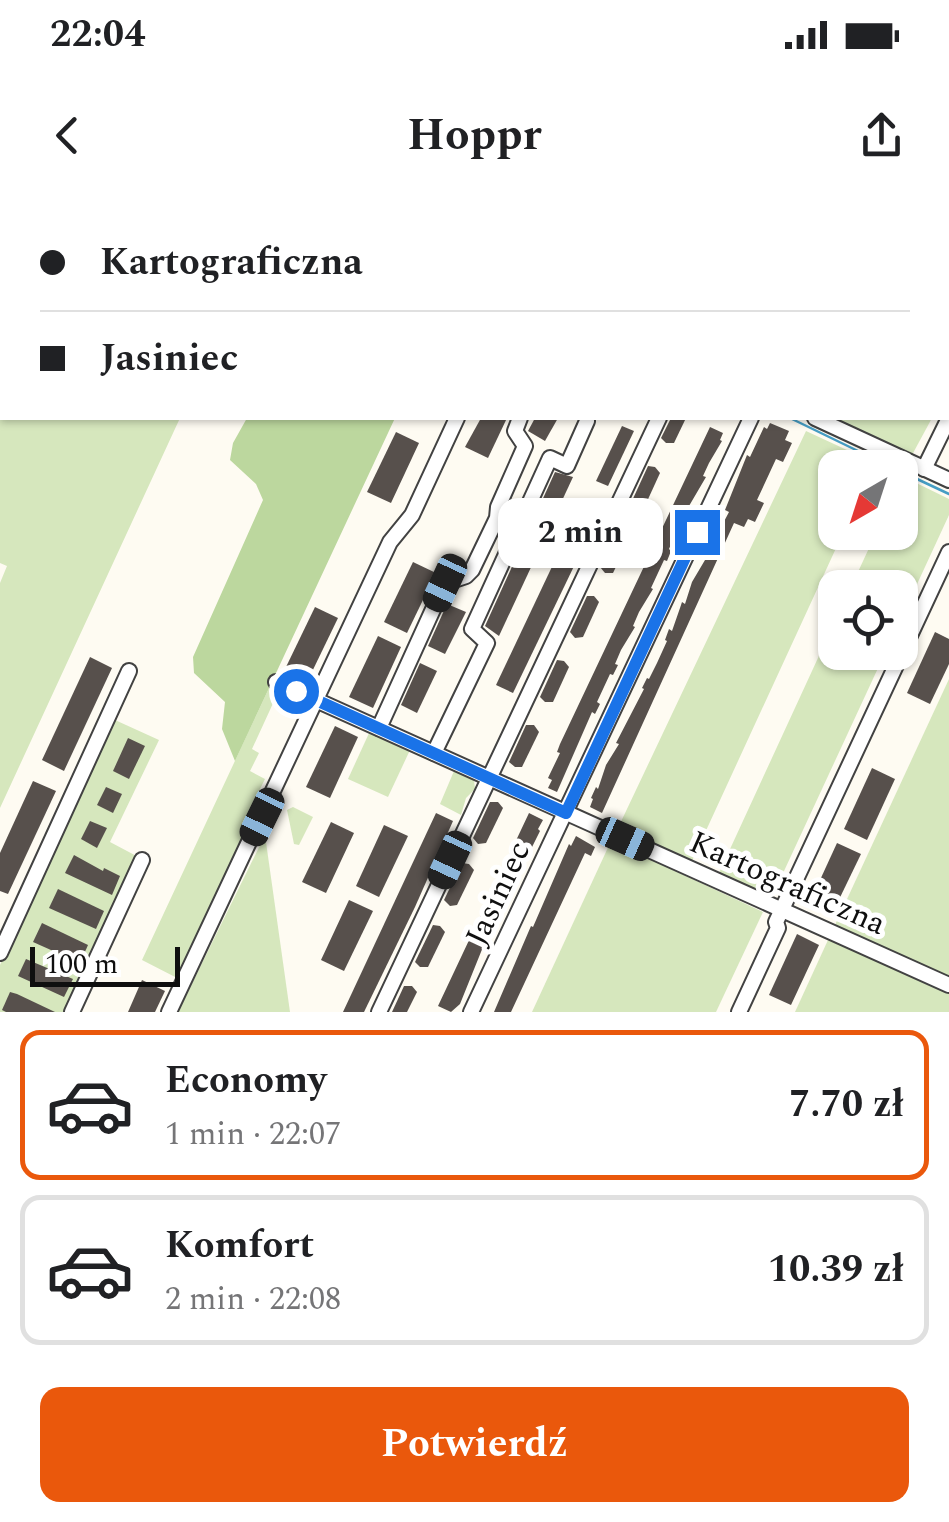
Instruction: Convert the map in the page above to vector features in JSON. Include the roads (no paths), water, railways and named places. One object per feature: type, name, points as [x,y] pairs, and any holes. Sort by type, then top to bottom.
[{"type":"street","points":[[169,1012],[390,542],[412,516],[457,420]]},
{"type":"street","points":[[379,728],[445,583],[472,570],[497,518],[498,507],[525,446],[515,431],[519,420]]},
{"type":"street","points":[[379,1012],[657,420]]},
{"type":"street","name":"Jasiniec","points":[[471,1012],[749,420]]},
{"type":"street","points":[[819,420],[949,480]]},
{"type":"street","points":[[924,468],[948,420]]},
{"type":"street","points":[[434,753],[487,643],[472,629],[550,458],[566,466],[587,421]]},
{"type":"street","points":[[739,1012],[778,928],[782,910],[949,552]]},
{"type":"street","points":[[0,953],[128,672]]},
{"type":"street","name":"Kartograficzna","points":[[276,682],[315,704],[379,728],[949,984]]},
{"type":"street","points":[[72,1012],[142,860]]},
{"type":"waterway","points":[[794,420],[856,450]]},
{"type":"waterway","points":[[918,479],[949,494]]}]
